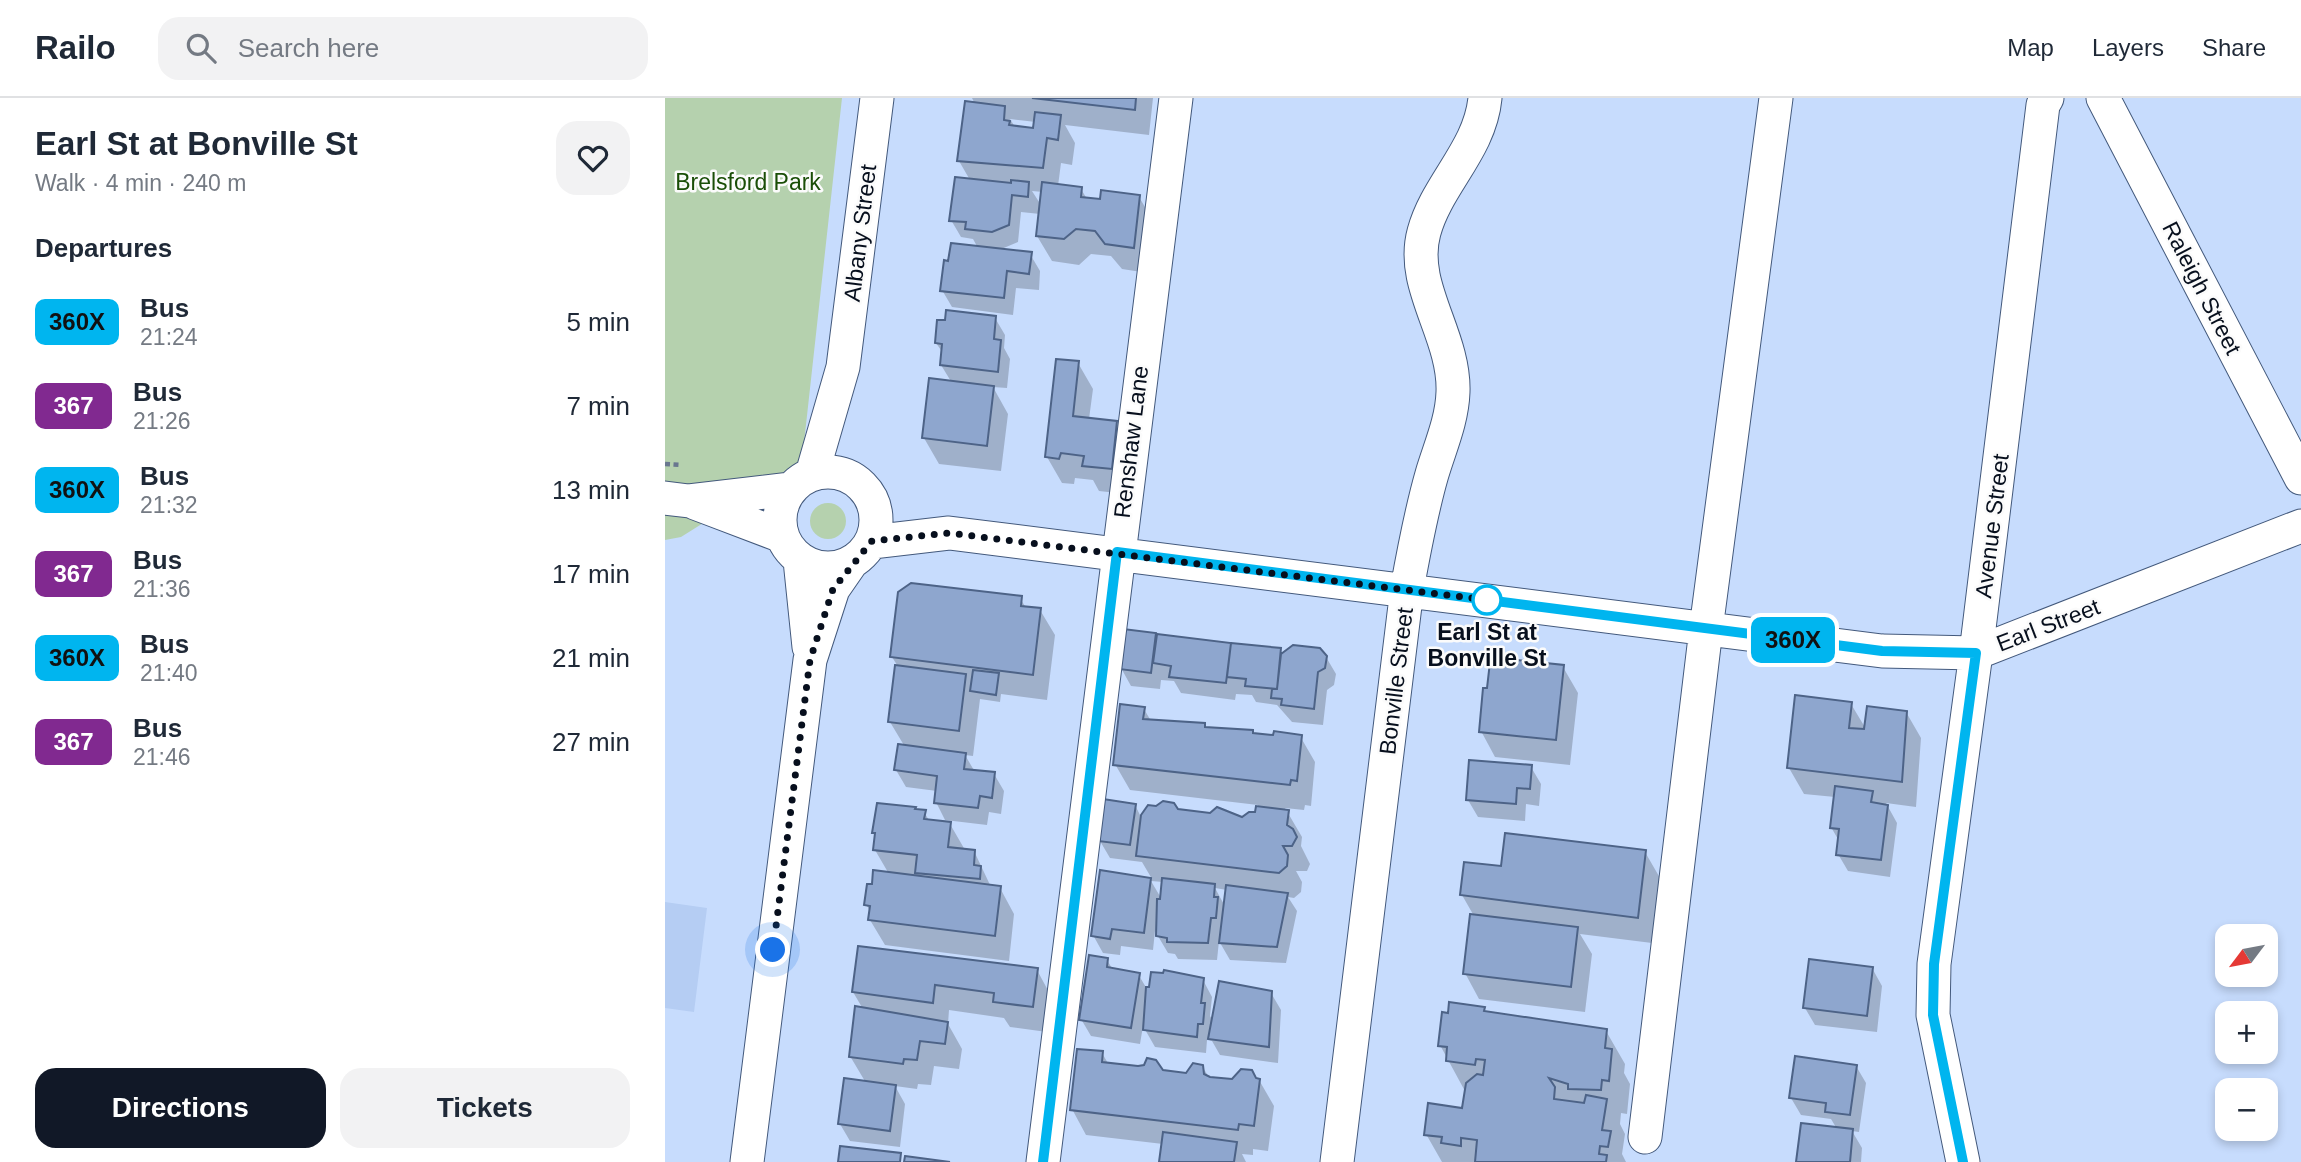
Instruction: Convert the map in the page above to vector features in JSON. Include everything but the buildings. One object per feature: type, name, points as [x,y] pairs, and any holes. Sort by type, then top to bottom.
[{"type":"street","name":"Albany Street","points":[[865,492],[847,453],[843,367],[877,98]]},
{"type":"street","name":"Renshaw Lane","points":[[1043,1162],[1117,552],[1176,98]]},
{"type":"street","name":"Bonville Street","points":[[1337,1162],[1408,589],[1419,523],[1450,419],[1453,393],[1452,358],[1421,272],[1423,234],[1438,197],[1473,141],[1485,98]]},
{"type":"street","points":[[1645,1137],[1706,629],[1776,98]]},
{"type":"street","name":"Avenue Street","points":[[1963,1162],[1933,1015],[1934,964],[1976,653],[2043,105],[2047,98]]},
{"type":"street","name":"Raleigh Street","points":[[2103,98],[2301,478]]},
{"type":"street","name":"Albany Street","points":[[802,481],[843,367]]},
{"type":"street","points":[[677,499],[802,481],[829,472],[845,475],[865,492],[876,514],[862,552],[833,589],[810,660],[747,1162]]},
{"type":"street","points":[[802,481],[780,511],[791,548],[810,660]]},
{"type":"street","name":"Earl Street","points":[[865,492],[949,533]]},
{"type":"street","points":[[677,499],[791,548],[825,569],[862,552]]},
{"type":"street","name":"Earl Street","points":[[862,552],[949,533],[1117,552],[1882,651],[1976,653],[2301,526]]},
{"type":"path","points":[[665,464],[681,465]]},
{"type":"shaded area","points":[[665,902],[707,908],[694,1012],[665,1008]]},
{"type":"green space","name":"Brelsford Park","points":[[665,98],[842,98],[802,461],[681,537],[665,540]]},
{"type":"green space","points":[[828,503],[841,508],[846,521],[841,534],[828,539],[815,534],[810,521],[815,508]]},
{"type":"bus line","name":"360X","points":[[1043,1162],[1117,552],[1882,651],[1976,653],[1934,964],[1933,1015],[1963,1162]]},
{"type":"place","name":"Earl St at Bonville St","points":[[1487,600]]},
{"type":"route","points":[[773,950],[810,660],[833,589],[872,541],[949,533],[1487,600]]}]
